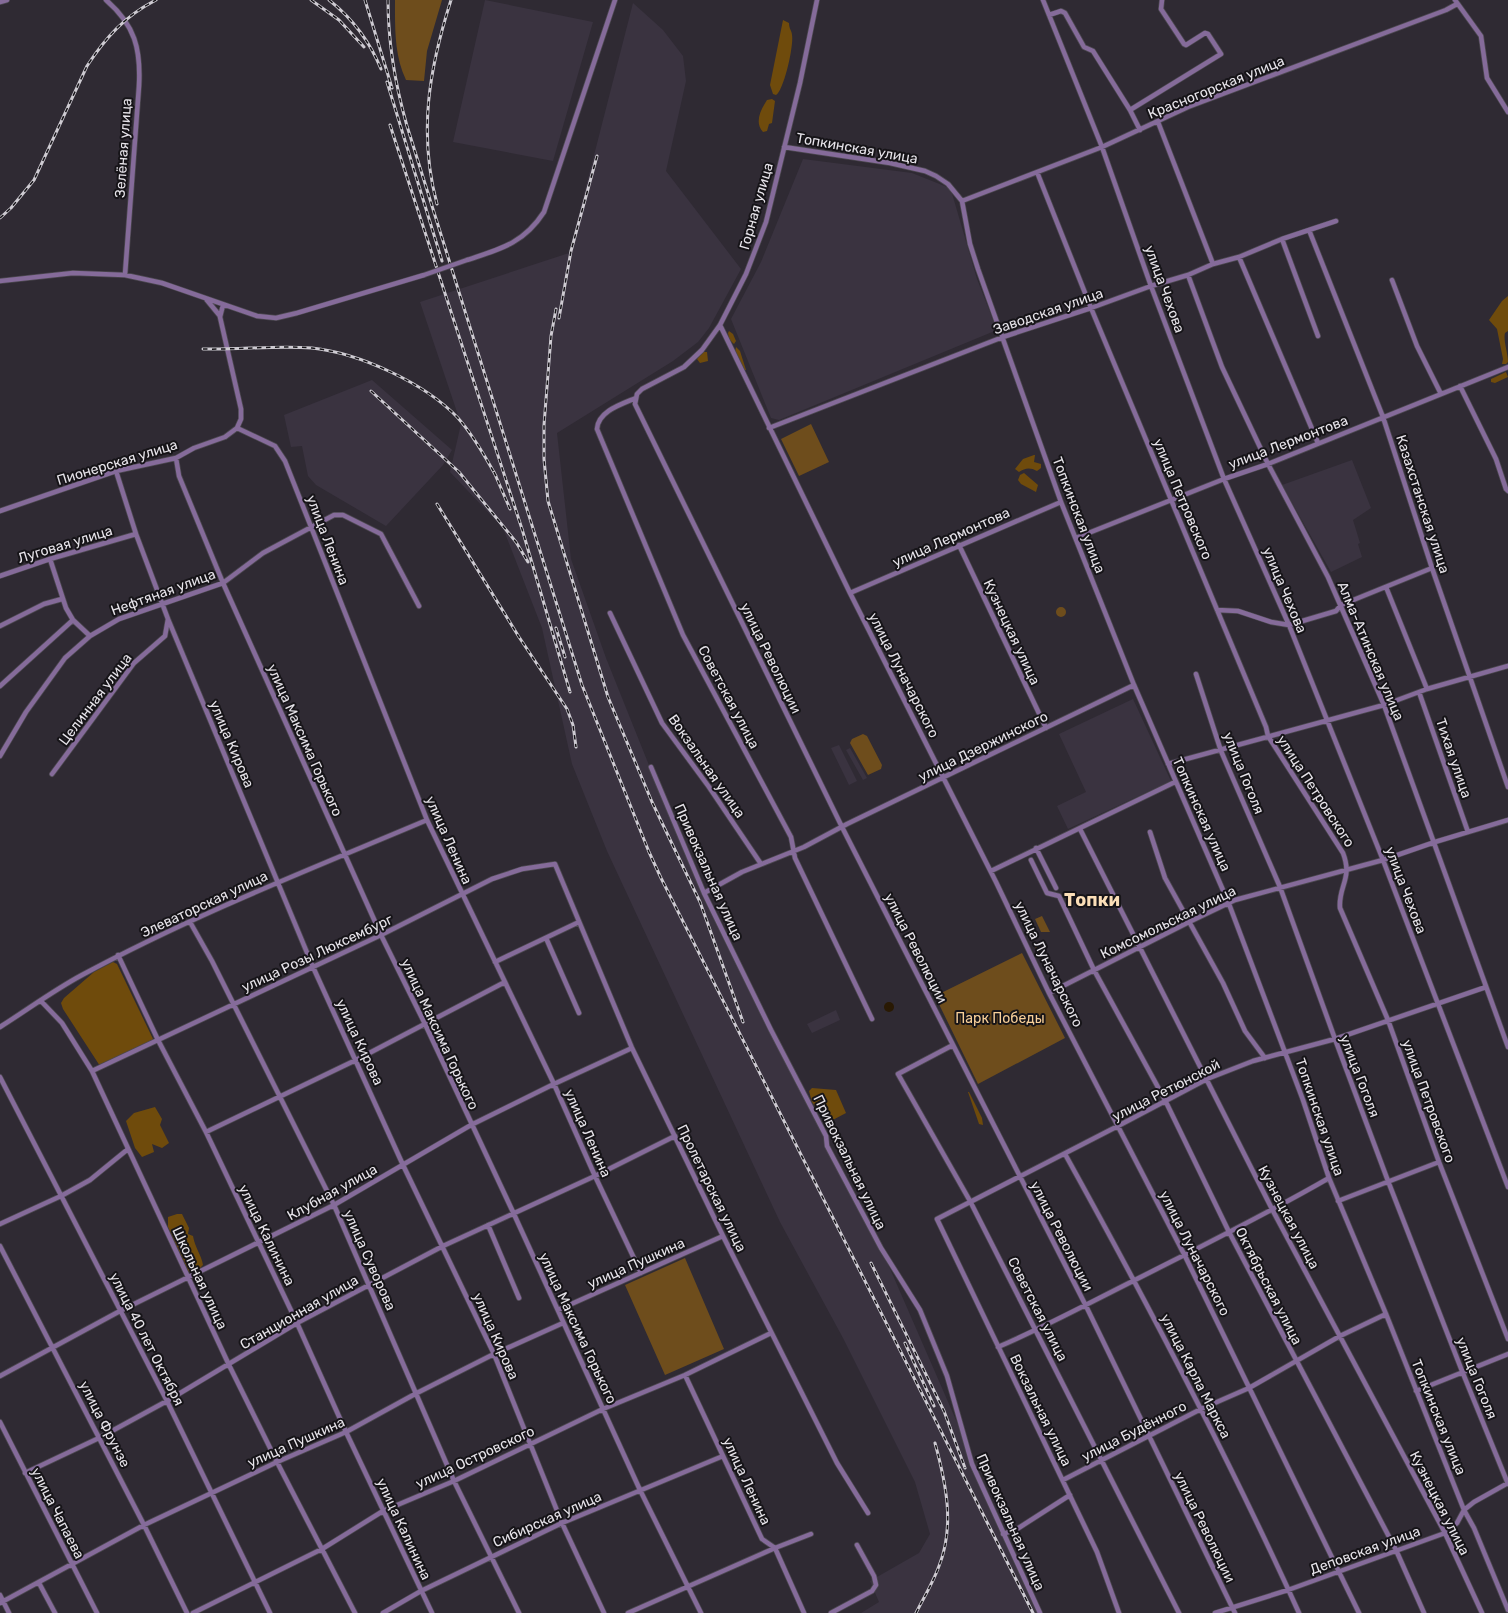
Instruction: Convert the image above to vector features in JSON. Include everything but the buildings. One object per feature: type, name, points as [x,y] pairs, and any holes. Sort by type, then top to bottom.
[{"type":"street","points":[[0,2],[7,0]]},
{"type":"street","name":"Зелёная улица","points":[[106,0],[115,8],[128,25],[138,46],[140,68],[125,275]]},
{"type":"street","points":[[0,281],[73,273],[125,275],[162,283],[257,316],[281,317],[424,275],[499,250],[519,240],[531,229],[544,212],[615,0]]},
{"type":"street","name":"улица Чехова","points":[[1043,0],[1102,147],[1151,286],[1224,479],[1288,625],[1326,722],[1384,860],[1508,1187]]},
{"type":"street","points":[[1130,110],[1221,54],[1206,33],[1186,45],[1184,44],[1162,9],[1162,0]]},
{"type":"street","name":"Горная улица","points":[[636,398],[642,389],[689,362],[702,350],[720,325],[735,298],[757,248],[766,222],[800,83],[816,1]]},
{"type":"street","points":[[1456,2],[1481,36],[1487,78],[1508,112]]},
{"type":"street","name":"Красногорская улица","points":[[962,201],[1102,147],[1188,107],[1439,12],[1456,2]]},
{"type":"street","points":[[1049,15],[1061,11],[1065,13],[1084,47],[1093,51],[1130,110],[1140,130]]},
{"type":"street","points":[[1158,122],[1213,264]]},
{"type":"street","name":"Топкинская улица","points":[[784,147],[890,163],[925,171],[948,184],[962,201],[970,244],[1061,502],[1134,686],[1229,904],[1303,1100],[1328,1178],[1386,1314],[1464,1510],[1474,1528],[1508,1610]]},
{"type":"street","name":"улица Петровского","points":[[1037,172],[1091,308],[1266,727],[1268,736],[1344,853],[1348,869],[1340,901],[1340,908],[1388,1020],[1439,1162],[1508,1339]]},
{"type":"street","name":"Заводская улица","points":[[769,428],[1003,337],[1091,308],[1151,286],[1188,275],[1213,264],[1239,257],[1282,239],[1336,221]]},
{"type":"street","name":"Казахстанская улица","points":[[1309,230],[1383,417],[1432,568],[1508,787]]},
{"type":"street","points":[[1282,239],[1318,336]]},
{"type":"street","points":[[1239,257],[1318,443]]},
{"type":"street","name":"Алма-Атинская улица","points":[[1188,275],[1222,367],[1268,464],[1328,576],[1384,705],[1435,842],[1508,1047]]},
{"type":"street","points":[[1392,280],[1417,346],[1441,394]]},
{"type":"street","points":[[204,298],[220,316]]},
{"type":"street","points":[[223,305],[220,316],[241,409],[241,419],[237,428]]},
{"type":"street","name":"улица Луначарского","points":[[720,325],[850,593],[990,871],[1049,993],[1185,1256],[1359,1613]]},
{"type":"street","name":"улица Лермонтова","points":[[1076,538],[1224,479],[1268,464],[1508,367]]},
{"type":"street","points":[[1460,386],[1496,458],[1508,491]]},
{"type":"street","name":"улица Революции","points":[[636,398],[636,409],[842,827],[1086,1306],[1235,1613]]},
{"type":"street","name":"Советская улица","points":[[636,398],[624,402],[602,416],[597,429],[684,635],[791,838],[795,858],[872,1019]]},
{"type":"street","name":"Пионерская улица","points":[[0,511],[116,471],[176,458],[187,451],[231,434],[237,428]]},
{"type":"street","name":"улица Ленина","points":[[237,428],[271,443],[279,450],[427,820],[554,1084],[595,1176],[641,1273]]},
{"type":"street","name":"улица Максима Горького","points":[[176,458],[179,476],[223,583],[380,935],[425,1024],[640,1490],[702,1613]]},
{"type":"street","name":"улица Кирова","points":[[116,471],[136,534],[168,620],[313,967],[403,1165],[494,1354],[562,1523],[604,1613]]},
{"type":"street","name":"улица Лермонтова","points":[[850,593],[1061,502]]},
{"type":"street","name":"Нефтяная улица","points":[[0,756],[26,712],[65,658],[90,636],[119,618],[223,583],[264,553],[310,526],[334,515],[339,514],[381,534],[419,606]]},
{"type":"street","name":"Луговая улица","points":[[0,576],[50,559],[136,534]]},
{"type":"street","name":"Кузнецкая улица","points":[[959,545],[1046,728]]},
{"type":"street","points":[[50,559],[62,599],[73,620],[90,636]]},
{"type":"street","points":[[1217,610],[1238,611],[1270,622],[1288,625],[1336,611],[1341,605],[1432,568]]},
{"type":"street","points":[[1386,587],[1427,689]]},
{"type":"street","points":[[0,626],[44,604],[62,599]]},
{"type":"street","name":"Вокзальная улица","points":[[610,613],[662,723],[709,787],[761,864]]},
{"type":"street","points":[[0,686],[73,620]]},
{"type":"street","name":"Целинная улица","points":[[52,774],[134,663],[165,636],[168,620]]},
{"type":"street","points":[[1168,764],[1221,751],[1268,736],[1326,722],[1384,705],[1427,689],[1508,666]]},
{"type":"street","name":"улица Гоголя","points":[[1196,674],[1221,751],[1280,887],[1334,1039],[1388,1181],[1508,1484]]},
{"type":"street","name":"улица Дзержинского","points":[[704,893],[761,864],[794,851],[1134,686]]},
{"type":"street","name":"Тихая улица","points":[[1419,692],[1468,832]]},
{"type":"street","name":"Привокзальная улица","points":[[651,767],[704,893],[770,1030],[826,1136],[827,1146],[881,1248],[920,1310],[947,1376],[972,1464],[1040,1613]]},
{"type":"street","points":[[990,871],[1175,782]]},
{"type":"street","name":"Элеваторская улица","points":[[0,1027],[80,976],[118,955],[278,882],[427,820]]},
{"type":"street","name":"Комсомольская улица","points":[[1049,993],[1235,900],[1384,860],[1435,842],[1508,820]]},
{"type":"street","name":"Кузнецкая улица","points":[[1080,829],[1141,947],[1273,1211],[1445,1533],[1482,1613]]},
{"type":"street","points":[[1150,832],[1165,878],[1223,983],[1245,1031],[1265,1058]]},
{"type":"street","points":[[1036,848],[1056,888]]},
{"type":"street","name":"Октябрьская улица","points":[[1031,860],[1047,893],[1059,896],[1094,970],[1165,1100],[1229,1232],[1396,1550],[1424,1613]]},
{"type":"street","name":"улица Розы Люксембург","points":[[92,1071],[380,935],[492,879],[522,869],[555,864]]},
{"type":"street","name":"Пролетарская улица","points":[[555,864],[632,1048],[771,1333],[837,1463],[868,1513]]},
{"type":"street","name":"улица Суворова","points":[[190,922],[212,961],[334,1205],[370,1284],[415,1394],[454,1481],[490,1557],[519,1613]]},
{"type":"street","points":[[495,962],[579,922]]},
{"type":"street","points":[[546,938],[579,1013]]},
{"type":"street","name":"улица Калинина","points":[[118,955],[158,1040],[206,1132],[259,1243],[346,1432],[432,1613]]},
{"type":"street","points":[[206,1132],[356,1060],[505,982]]},
{"type":"street","name":"улица Ретюнской","points":[[937,1218],[1065,1154],[1207,1079],[1265,1058],[1334,1039],[1486,987]]},
{"type":"street","name":"Школьная улица","points":[[41,1001],[62,1022],[92,1071],[229,1365],[355,1613]]},
{"type":"street","name":"Советская улица","points":[[952,1045],[898,1074],[970,1201],[1103,1460],[1179,1613]]},
{"type":"street","name":"Клубная улица","points":[[0,1376],[120,1311],[188,1279],[334,1205],[471,1125],[632,1048]]},
{"type":"street","name":"улица 40 лет Октября","points":[[0,1077],[167,1401],[210,1493],[270,1613]]},
{"type":"street","name":"Станционная улица","points":[[25,1473],[99,1438],[229,1365],[297,1323],[443,1246],[513,1212],[595,1176],[675,1136]]},
{"type":"street","points":[[0,1224],[61,1196],[90,1180],[128,1149]]},
{"type":"street","name":"улица Карла Маркса","points":[[1065,1154],[1135,1280],[1201,1409],[1299,1613]]},
{"type":"street","points":[[1338,1201],[1439,1162]]},
{"type":"street","points":[[998,1347],[1036,1331],[1273,1211],[1328,1178]]},
{"type":"street","name":"Вокзальная улица","points":[[937,1218],[1097,1552],[1119,1613]]},
{"type":"street","points":[[488,1225],[519,1298]]},
{"type":"street","name":"улица Пушкина","points":[[558,1310],[723,1236]]},
{"type":"street","name":"улица Фрунзе","points":[[0,1246],[53,1346],[144,1525],[186,1613]]},
{"type":"street","name":"улица Будённого","points":[[1063,1480],[1201,1409],[1249,1388],[1340,1336],[1386,1314]]},
{"type":"street","name":"улица Пушкина","points":[[2,1602],[144,1525],[277,1462],[346,1432],[415,1394],[494,1354],[563,1323]]},
{"type":"street","name":"улица Островского","points":[[193,1613],[254,1581],[322,1549],[383,1511],[454,1481],[603,1409],[685,1375],[771,1333]]},
{"type":"street","points":[[1416,1391],[1462,1371],[1508,1354]]},
{"type":"street","name":"улица Ленина","points":[[685,1375],[762,1539],[775,1548],[804,1613]]},
{"type":"street","name":"улица Чапаева","points":[[0,1422],[96,1613]]},
{"type":"street","name":"Сибирская улица","points":[[384,1613],[421,1591],[562,1523],[723,1456]]},
{"type":"street","name":"Деповская улица","points":[[1215,1613],[1340,1572],[1445,1533],[1457,1523],[1464,1510],[1474,1502],[1508,1484]]},
{"type":"street","points":[[1003,1534],[1017,1529],[1070,1495]]},
{"type":"street","points":[[628,1613],[775,1548],[811,1534]]},
{"type":"street","points":[[831,1613],[868,1593],[876,1585],[874,1576],[857,1545]]},
{"type":"street","points":[[39,1583],[55,1613]]},
{"type":"street","points":[[0,1595],[2,1602],[9,1613]]},
{"type":"shaded area","points":[[485,0],[593,22],[553,161],[453,142]]},
{"type":"shaded area","points":[[633,3],[663,30],[683,56],[686,81],[666,171],[741,269],[709,328],[698,342],[673,361],[557,433],[571,559],[606,658],[685,855],[881,1248],[1040,1613],[861,1613],[879,1602],[870,1581],[919,1553],[930,1534],[915,1482],[843,1338],[780,1222],[607,851],[572,764],[542,628],[503,528],[450,472],[461,424],[420,302],[569,253]]},
{"type":"shaded area","points":[[783,20],[789,23],[792,40],[790,57],[785,76],[776,95],[773,94],[770,85]]},
{"type":"shaded area","points":[[772,99],[775,101],[772,123],[769,124],[767,131],[763,132],[759,124],[759,116],[767,100]]},
{"type":"shaded area","points":[[803,159],[912,173],[951,190],[977,279],[997,330],[779,420],[771,418],[731,319],[761,262]]},
{"type":"shaded area","points":[[1508,296],[1508,331],[1505,333],[1505,343],[1508,362],[1506,364],[1502,364],[1503,359],[1497,329],[1489,320],[1502,301]]},
{"type":"shaded area","points":[[729,331],[733,334],[736,341],[734,344],[729,339]]},
{"type":"shaded area","points":[[736,347],[740,351],[746,370],[744,370],[735,352]]},
{"type":"shaded area","points":[[703,352],[707,352],[708,361],[700,363],[697,359]]},
{"type":"shaded area","points":[[1506,372],[1508,377],[1495,383],[1491,382],[1491,379]]},
{"type":"shaded area","points":[[372,380],[452,450],[443,465],[386,526],[316,485],[308,476],[302,446],[291,447],[284,415]]},
{"type":"shaded area","points":[[1034,455],[1034,462],[1041,464],[1041,468],[1037,471],[1028,468],[1019,472],[1015,469],[1023,459]]},
{"type":"shaded area","points":[[1352,460],[1371,508],[1353,520],[1360,543],[1358,544],[1362,557],[1331,572],[1282,485]]},
{"type":"shaded area","points":[[1024,473],[1038,485],[1036,492],[1021,484],[1018,480],[1020,475]]},
{"type":"shaded area","points":[[1133,699],[1171,781],[1068,829],[1057,806],[1086,792],[1059,734]]},
{"type":"shaded area","points":[[839,745],[857,781],[849,785],[831,748]]},
{"type":"shaded area","points":[[850,748],[867,778],[863,780],[846,750]]},
{"type":"shaded area","points":[[113,962],[117,964],[154,1041],[100,1066],[63,1009],[61,1003],[64,998],[94,972]]},
{"type":"shaded area","points":[[887,1002],[891,1002],[893,1003],[893,1011],[887,1012],[884,1009],[884,1005]]},
{"type":"shaded area","points":[[836,1010],[840,1020],[812,1033],[807,1024]]},
{"type":"shaded area","points":[[812,1088],[836,1090],[846,1113],[827,1123],[812,1102],[809,1091]]},
{"type":"shaded area","points":[[968,1092],[982,1118],[983,1125],[979,1124]]},
{"type":"shaded area","points":[[155,1107],[162,1119],[160,1125],[169,1143],[162,1148],[152,1144],[154,1152],[142,1157],[135,1148],[126,1121],[134,1113]]},
{"type":"shaded area","points":[[182,1214],[189,1228],[188,1234],[193,1236],[201,1258],[203,1265],[197,1271],[189,1272],[168,1227],[168,1217]]},
{"type":"green space","points":[[395,0],[442,0],[427,51],[424,81],[406,80],[402,70],[396,41]]},
{"type":"green space","points":[[811,424],[829,462],[799,476],[781,439]]},
{"type":"green space","points":[[1059,607],[1063,607],[1066,612],[1063,617],[1059,617],[1056,614],[1056,610]]},
{"type":"green space","points":[[863,734],[867,736],[882,765],[881,769],[868,775],[850,743],[852,739]]},
{"type":"green space","points":[[1042,916],[1050,932],[1041,932],[1035,919]]},
{"type":"green space","points":[[1038,945],[1043,947],[1047,956],[1041,959],[1035,947]]},
{"type":"green space","name":"Парк Победы","points":[[1022,953],[1065,1038],[978,1084],[935,996]]},
{"type":"green space","points":[[685,1258],[724,1349],[665,1375],[625,1285]]},
{"type":"railway","points":[[0,218],[11,208],[34,180],[87,66],[94,55],[117,28],[126,20],[156,0]]},
{"type":"railway","points":[[311,0],[339,20],[364,47]]},
{"type":"railway","points":[[329,0],[360,31],[377,59],[381,69]]},
{"type":"railway","points":[[365,0],[392,88]]},
{"type":"railway","points":[[388,0],[389,32],[393,63],[407,126],[582,685],[649,852],[661,878],[1033,1613]]},
{"type":"railway","points":[[437,204],[431,178],[427,126],[432,76],[443,26],[451,0]]},
{"type":"railway","points":[[387,82],[442,261]]},
{"type":"railway","points":[[390,125],[522,529],[570,692]]},
{"type":"railway","points":[[559,318],[571,251],[597,156]]},
{"type":"railway","points":[[556,309],[551,336],[544,425],[544,459],[548,501],[608,697],[652,802],[700,902],[743,1022]]},
{"type":"railway","points":[[203,349],[285,347],[312,348],[350,356],[370,363],[410,382],[444,405],[458,418],[474,439],[496,476]]},
{"type":"railway","points":[[371,391],[459,472],[516,542],[528,562]]},
{"type":"railway","points":[[494,472],[510,509]]},
{"type":"railway","points":[[437,504],[519,637],[567,709],[573,725],[576,747]]},
{"type":"railway","points":[[556,628],[565,657]]},
{"type":"railway","points":[[871,1263],[944,1411],[965,1468]]},
{"type":"railway","points":[[905,1343],[934,1406]]},
{"type":"railway","points":[[916,1613],[937,1572],[947,1536],[947,1504],[943,1473],[935,1443]]},
{"type":"district","name":"Топки","points":[[1092,900]]}]
